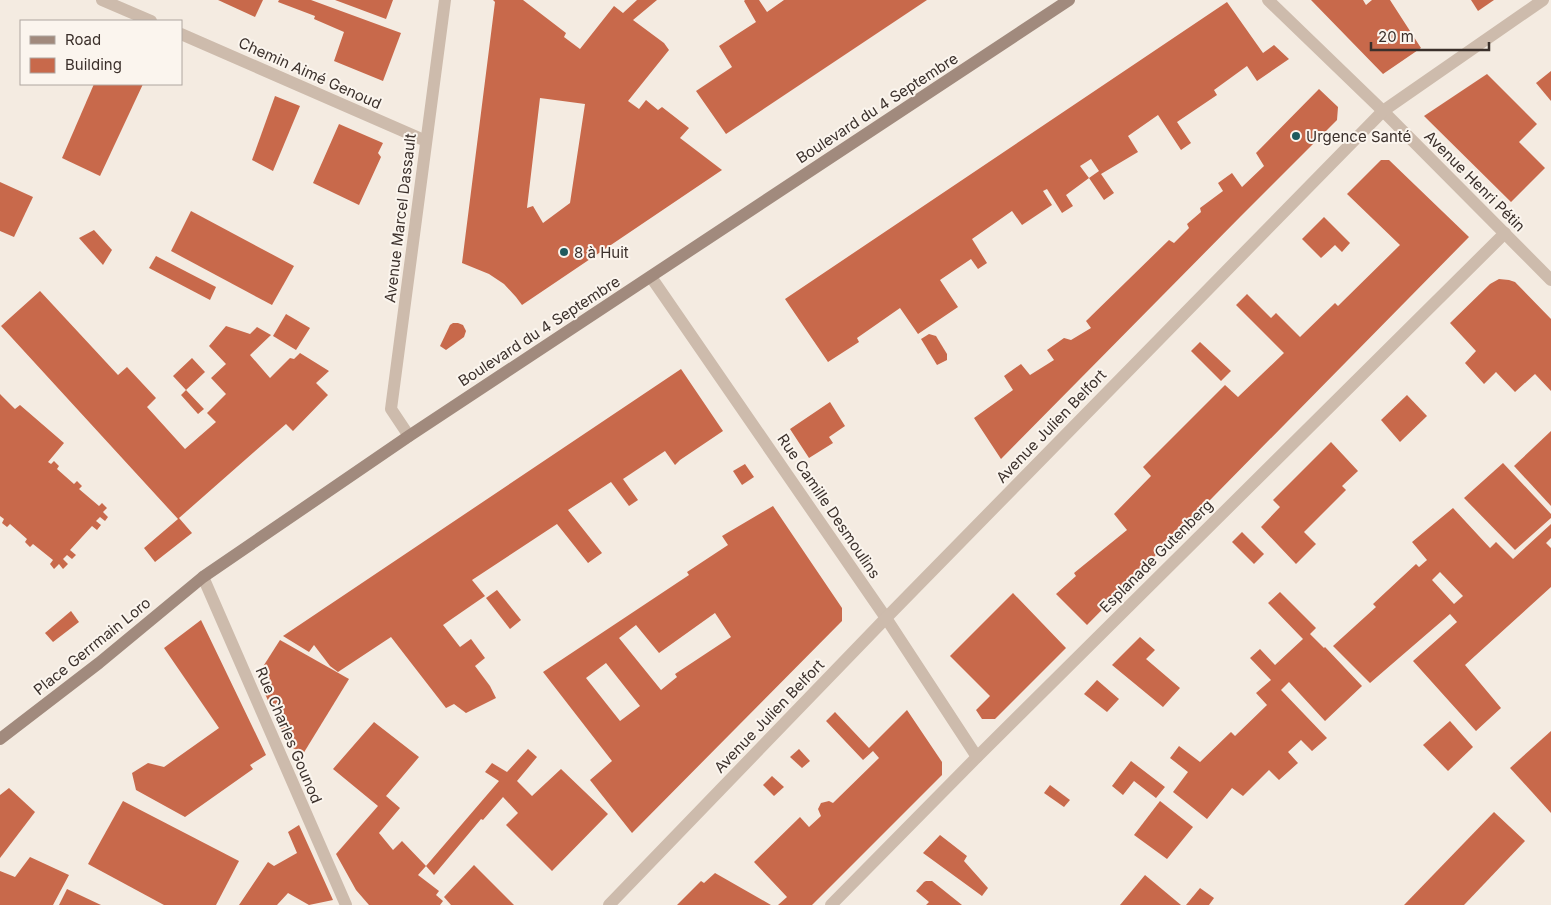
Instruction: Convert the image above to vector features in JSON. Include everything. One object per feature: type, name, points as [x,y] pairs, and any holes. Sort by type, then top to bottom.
[{"type":"street","points":[[102,0],[149,20]]},
{"type":"street","name":"Avenue Marcel Dassault","points":[[409,436],[391,410],[445,0]]},
{"type":"street","name":"Boulevard du 4 Septembre","points":[[203,577],[409,436],[1069,0]]},
{"type":"street","name":"Avenue Henri Pétin","points":[[1268,0],[1551,280]]},
{"type":"street","name":"Avenue Julien Belfort","points":[[609,905],[886,618],[1382,111],[1542,0]]},
{"type":"street","name":"Chemin Aimé Genoud","points":[[182,34],[426,141]]},
{"type":"street","name":"Esplanade Gutenberg","points":[[831,905],[977,757],[1505,233]]},
{"type":"street","name":"Rue Camille Desmoulins","points":[[651,277],[886,618],[977,757]]},
{"type":"street","name":"Place Gerrmain Loro","points":[[0,739],[99,663],[203,577]]},
{"type":"street","name":"Rue Charles Gounod","points":[[203,577],[346,905]]},
{"type":"building","points":[[218,0],[263,0],[255,17]]},
{"type":"building","points":[[279,0],[311,0],[401,33],[383,81],[334,61],[344,32],[314,19],[315,16],[278,2]]},
{"type":"building","points":[[335,0],[393,0],[386,19]]},
{"type":"building","points":[[493,0],[523,0],[566,33],[564,37],[580,49],[614,6],[623,13],[637,0],[657,0],[633,20],[664,43],[669,50],[628,101],[639,109],[646,100],[658,110],[662,107],[689,128],[680,138],[722,170],[522,305],[504,284],[489,274],[462,263],[495,2]],"holes":[[[540,98],[585,104],[570,203],[543,223],[533,206],[527,208]]]},
{"type":"building","points":[[745,0],[759,0],[767,12],[784,0],[927,0],[726,134],[696,91],[732,67],[719,46],[756,22]]},
{"type":"building","points":[[1311,0],[1363,0],[1366,5],[1372,0],[1390,0],[1421,48],[1383,74]]},
{"type":"building","points":[[1471,0],[1494,0],[1478,11]]},
{"type":"building","points":[[1227,2],[1263,53],[1274,45],[1289,59],[1257,81],[1247,66],[1214,90],[1217,95],[1177,122],[1191,143],[1181,150],[1158,115],[1128,136],[1138,152],[1101,174],[1114,193],[1104,200],[1089,178],[1066,195],[1073,206],[1062,213],[1047,189],[1043,191],[1052,205],[1022,225],[1012,211],[972,239],[987,263],[978,269],[971,259],[940,280],[958,307],[918,334],[900,308],[857,338],[859,342],[828,362],[785,299]],"holes":[[[1091,159],[1099,171],[1089,178],[1080,166]]]},
{"type":"building","points":[[1551,71],[1551,101],[1536,83]]},
{"type":"building","points":[[1487,74],[1537,124],[1519,142],[1545,168],[1511,202],[1424,116]]},
{"type":"building","points":[[94,85],[143,85],[100,176],[62,158]]},
{"type":"building","points":[[1319,89],[1338,107],[1337,120],[1001,459],[974,418],[1013,390],[1004,376],[1021,364],[1030,375],[1054,360],[1047,350],[1064,338],[1071,340],[1091,328],[1086,321],[1169,240],[1174,243],[1189,228],[1187,224],[1201,212],[1200,208],[1223,191],[1218,183],[1232,173],[1242,187],[1264,166],[1256,153]]},
{"type":"building","points":[[275,96],[300,106],[273,171],[252,160]]},
{"type":"building","points":[[339,124],[383,143],[378,153],[381,157],[359,205],[313,183]]},
{"type":"building","points":[[1381,160],[1389,160],[1469,237],[1087,625],[1056,594],[1076,576],[1074,573],[1127,530],[1114,514],[1151,476],[1143,467],[1225,385],[1238,397],[1284,353],[1236,305],[1247,294],[1271,318],[1276,313],[1300,337],[1335,303],[1338,306],[1400,245],[1347,194]]},
{"type":"building","points":[[0,182],[33,197],[14,237],[0,231]]},
{"type":"building","points":[[191,211],[294,266],[272,305],[171,251]]},
{"type":"building","points":[[1324,217],[1350,243],[1342,252],[1335,245],[1321,258],[1302,239]]},
{"type":"building","points":[[94,230],[112,250],[103,265],[79,238]]},
{"type":"building","points":[[156,256],[216,287],[210,300],[149,268]]},
{"type":"building","points":[[1499,279],[1515,282],[1551,319],[1551,391],[1535,374],[1515,392],[1496,372],[1484,384],[1465,363],[1476,351],[1450,323],[1490,284]]},
{"type":"building","points":[[40,291],[118,375],[127,367],[156,398],[147,407],[185,449],[216,422],[207,413],[226,394],[211,378],[226,364],[209,346],[226,326],[250,334],[257,327],[271,335],[250,355],[270,378],[290,358],[294,359],[300,353],[329,371],[316,383],[328,395],[293,431],[286,424],[179,518],[192,533],[155,562],[144,548],[178,519],[1,326]]},
{"type":"building","points":[[286,314],[310,328],[296,350],[273,336]]},
{"type":"building","points":[[453,323],[463,325],[466,331],[464,337],[446,350],[440,346],[450,325]]},
{"type":"building","points":[[929,334],[936,336],[947,354],[947,360],[937,365],[921,339]]},
{"type":"building","points":[[1200,342],[1231,371],[1221,381],[1191,351]]},
{"type":"building","points":[[192,358],[205,372],[186,390],[173,376]]},
{"type":"building","points":[[681,369],[723,431],[675,465],[665,451],[623,479],[638,500],[629,506],[611,482],[568,510],[602,553],[588,563],[557,524],[472,580],[485,596],[443,625],[460,647],[471,639],[485,658],[475,666],[490,686],[496,698],[466,713],[454,704],[446,708],[391,637],[338,672],[330,666],[314,645],[309,652],[283,636]]},
{"type":"building","points":[[186,390],[204,409],[198,414],[181,395]]},
{"type":"building","points":[[0,394],[15,409],[20,405],[64,443],[48,462],[51,464],[54,461],[59,466],[57,469],[74,484],[77,481],[82,486],[79,489],[99,506],[102,503],[107,508],[103,512],[108,517],[105,521],[100,517],[96,521],[101,525],[97,530],[92,526],[70,550],[76,555],[72,559],[67,555],[63,559],[68,564],[63,569],[59,564],[54,569],[50,564],[53,560],[33,544],[30,547],[25,542],[27,539],[10,524],[7,527],[2,523],[4,519],[0,516]]},
{"type":"building","points":[[1407,395],[1427,416],[1400,442],[1381,420]]},
{"type":"building","points":[[830,402],[845,426],[829,437],[833,443],[809,458],[790,429]]},
{"type":"building","points":[[1551,431],[1551,506],[1514,466]]},
{"type":"building","points":[[1331,442],[1358,471],[1342,486],[1346,490],[1304,532],[1316,544],[1296,564],[1261,527],[1280,507],[1273,500]]},
{"type":"building","points":[[1503,463],[1551,514],[1551,518],[1515,550],[1464,498]]},
{"type":"building","points":[[745,464],[754,477],[742,485],[733,471]]},
{"type":"building","points":[[773,506],[842,608],[842,621],[632,833],[590,780],[612,761],[543,672],[689,575],[687,572],[728,545],[722,536]],"holes":[[[715,613],[731,637],[675,674],[677,677],[661,690],[619,638],[636,625],[659,653]],[[606,663],[640,706],[620,721],[586,678]]]},
{"type":"building","points":[[1453,508],[1490,548],[1496,542],[1513,559],[1551,524],[1551,538],[1546,543],[1551,548],[1551,587],[1465,665],[1501,708],[1476,731],[1413,661],[1457,622],[1450,614],[1370,683],[1333,646],[1376,607],[1373,604],[1416,564],[1419,567],[1427,560],[1412,542]],"holes":[[[1440,572],[1463,596],[1454,604],[1432,580]]]},
{"type":"building","points":[[1242,532],[1264,554],[1254,564],[1232,542]]},
{"type":"building","points":[[497,590],[521,620],[510,629],[486,598]]},
{"type":"building","points":[[1280,592],[1316,628],[1310,634],[1362,686],[1325,721],[1289,682],[1281,690],[1327,738],[1312,751],[1301,740],[1288,752],[1298,763],[1279,780],[1269,770],[1243,796],[1232,788],[1207,819],[1173,792],[1188,772],[1170,758],[1179,746],[1200,762],[1231,732],[1235,736],[1267,705],[1256,693],[1271,680],[1250,658],[1260,649],[1275,665],[1303,639],[1268,603]]},
{"type":"building","points":[[1013,593],[1066,648],[995,719],[982,719],[976,710],[990,696],[950,656]]},
{"type":"building","points":[[71,611],[79,622],[53,642],[45,633]]},
{"type":"building","points":[[201,620],[266,755],[250,765],[253,769],[185,817],[136,790],[132,773],[148,763],[164,767],[219,728],[164,648]]},
{"type":"building","points":[[1140,637],[1155,650],[1146,659],[1180,688],[1163,707],[1112,665]]},
{"type":"building","points":[[280,640],[349,679],[303,754],[288,745],[257,676]]},
{"type":"building","points":[[1097,680],[1119,699],[1107,712],[1084,694]]},
{"type":"building","points":[[907,710],[942,762],[942,775],[812,905],[778,905],[787,897],[754,862],[800,817],[809,827],[821,816],[818,809],[821,803],[829,801],[833,803],[879,758],[873,751],[863,760],[826,721],[835,712],[869,748]]},
{"type":"building","points":[[1450,721],[1473,747],[1448,771],[1423,745]]},
{"type":"building","points":[[374,722],[419,757],[386,796],[400,808],[379,833],[393,850],[402,841],[426,866],[418,875],[439,891],[436,895],[443,901],[440,905],[369,905],[356,890],[336,854],[378,806],[333,769]]},
{"type":"building","points":[[1551,731],[1551,813],[1510,768]]},
{"type":"building","points":[[528,749],[537,757],[517,781],[532,796],[561,769],[608,814],[552,871],[506,825],[518,813],[503,797],[483,820],[481,819],[434,875],[426,866],[499,781],[485,772],[492,763],[507,772]]},
{"type":"building","points":[[799,749],[810,761],[802,768],[790,757]]},
{"type":"building","points":[[1131,761],[1165,787],[1156,798],[1134,781],[1123,795],[1112,786]]},
{"type":"building","points":[[772,776],[784,787],[774,796],[763,785]]},
{"type":"building","points":[[1050,785],[1070,800],[1064,807],[1044,793]]},
{"type":"building","points":[[9,788],[35,812],[0,858],[0,795]]},
{"type":"building","points":[[123,801],[239,861],[216,905],[164,905],[88,864]]},
{"type":"building","points":[[1160,801],[1193,827],[1167,859],[1134,835]]},
{"type":"building","points":[[1494,812],[1525,841],[1464,905],[1404,905]]},
{"type":"building","points":[[299,825],[333,900],[309,905],[288,893],[277,905],[239,905],[268,862],[274,866],[297,853],[288,832]]},
{"type":"building","points":[[940,835],[967,856],[964,861],[988,888],[982,896],[923,853]]},
{"type":"building","points":[[30,857],[69,875],[53,905],[0,905],[0,871],[15,877]]},
{"type":"building","points":[[474,865],[514,905],[451,905],[444,897]]},
{"type":"building","points":[[715,873],[771,905],[677,905],[701,881],[704,883]]},
{"type":"building","points":[[1145,875],[1181,905],[1120,905]]},
{"type":"building","points":[[926,881],[932,881],[962,905],[926,905],[929,902],[916,891]]},
{"type":"building","points":[[1200,888],[1214,898],[1209,905],[1186,905]]},
{"type":"building","points":[[67,889],[101,905],[59,905]]},
{"type":"place","name":"Urgence Santé","points":[[1296,136]]},
{"type":"place","name":"8 à Huit","points":[[564,252]]}]
